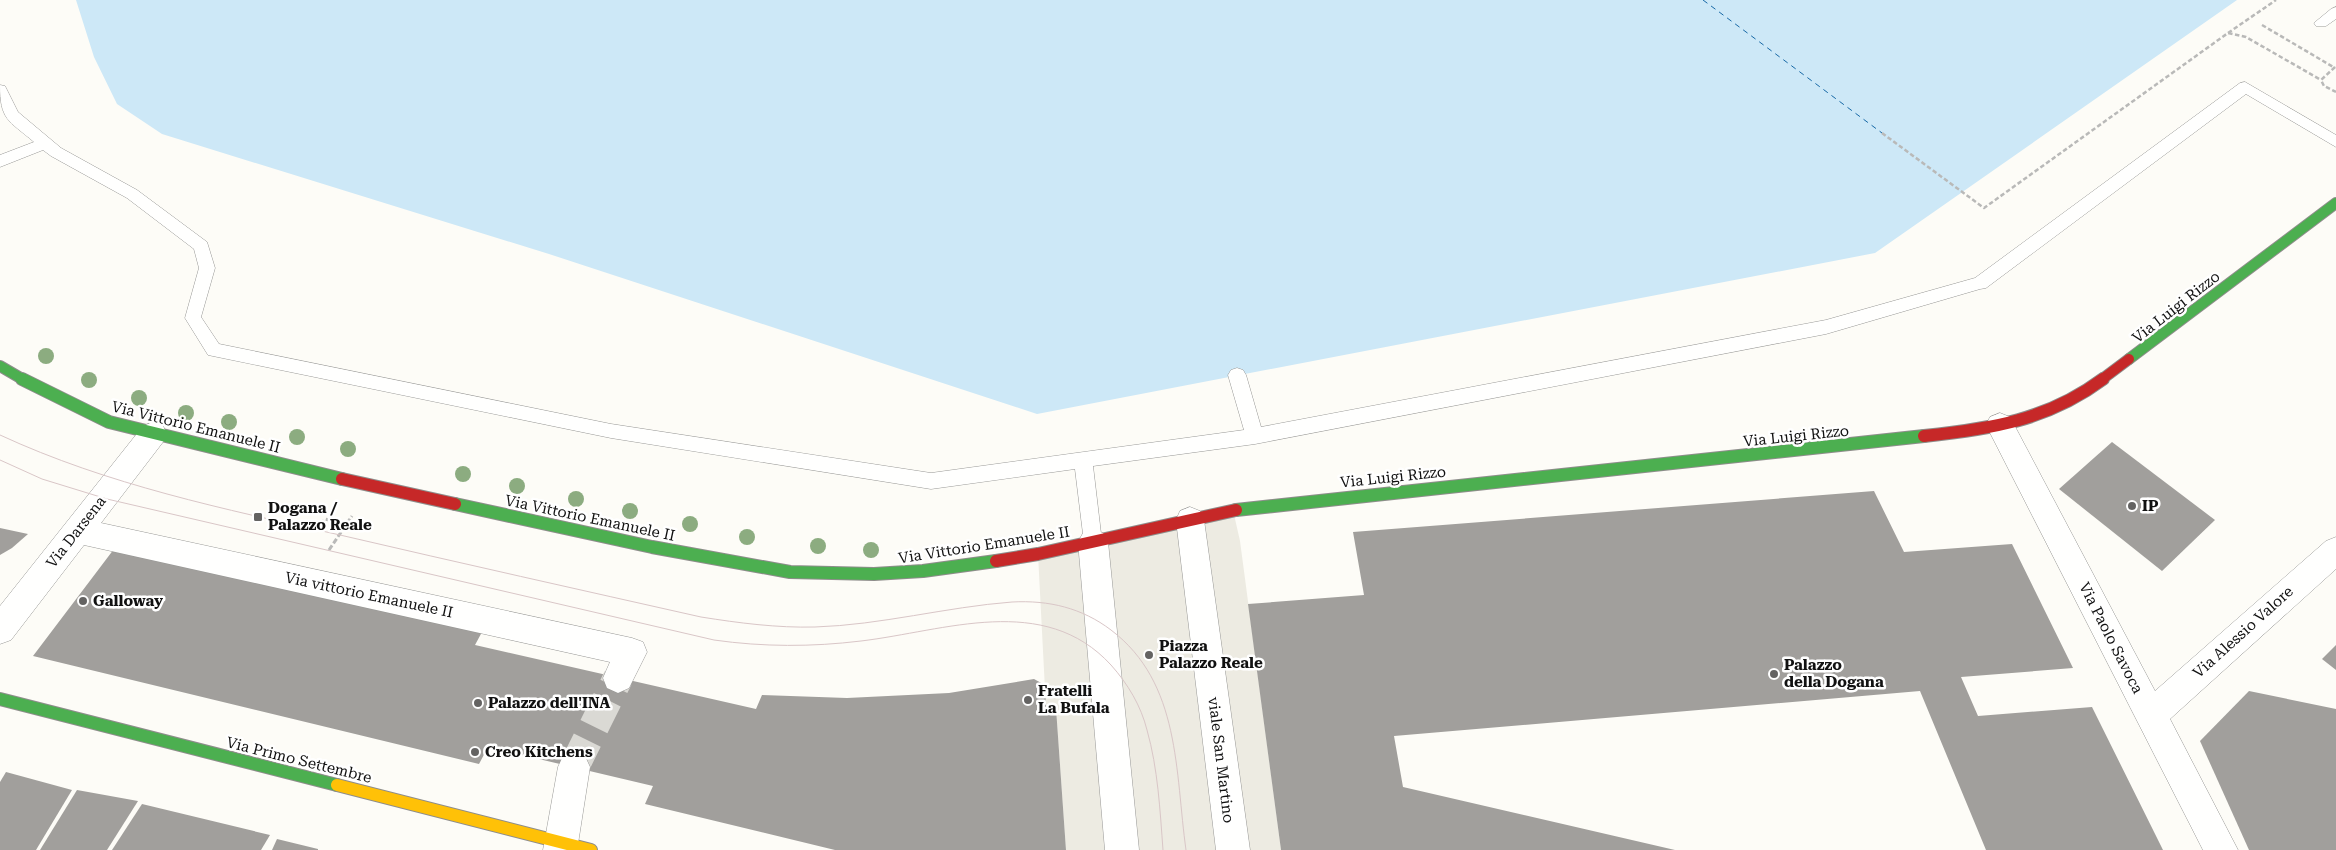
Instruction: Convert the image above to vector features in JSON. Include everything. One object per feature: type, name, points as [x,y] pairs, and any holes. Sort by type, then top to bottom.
[{"type":"main road","name":"Via Luigi Rizzo","points":[[1190,520],[1242,509],[1880,442],[2000,425],[2031,417],[2065,404],[2093,387],[2336,203]]},
{"type":"main road","name":"Via Vittorio Emanuele II","points":[[0,366],[36,388],[73,407],[109,422],[153,434],[372,486],[672,551],[799,573],[895,574],[941,569],[1038,554],[1190,520]]},
{"type":"main road","name":"Via Primo Settembre","points":[[0,699],[570,848]]},
{"type":"street","name":"Via Paolo Savoca","points":[[2000,425],[2221,850]]},
{"type":"street","name":"Via Darsena","points":[[0,630],[153,434]]},
{"type":"street","name":"viale San Martino","points":[[1190,520],[1233,850]]},
{"type":"street","name":"Via vittorio Emanuele II","points":[[77,531],[632,652],[618,678]]},
{"type":"street","points":[[1093,542],[1122,850]]},
{"type":"street","name":"Via Alessio Valore","points":[[2151,715],[2336,550]]},
{"type":"street","points":[[570,848],[574,768]]},
{"type":"lane","points":[[2320,23],[2336,12]]},
{"type":"lane","points":[[0,90],[12,115],[56,152],[132,194],[201,246],[207,268],[193,318],[214,350],[611,431],[930,481],[1255,436],[1826,327],[1980,283],[2245,87],[2336,142]]},
{"type":"lane","points":[[0,161],[45,143]]},
{"type":"lane","points":[[1237,375],[1255,436]]},
{"type":"lane","points":[[1083,460],[1093,542]]},
{"type":"path","points":[[1882,133],[1984,208],[2276,0]]},
{"type":"path","points":[[2262,26],[2335,67],[2321,80]]},
{"type":"path","points":[[2228,33],[2246,37],[2321,80],[2324,86],[2336,92]]},
{"type":"path","points":[[308,582],[372,486]]},
{"type":"path","points":[[321,525],[325,519],[347,524]]},
{"type":"shaded area","name":"Piazza Palazzo Reale","points":[[1233,510],[1240,541],[1281,850],[1066,850],[1056,708],[1046,709],[1038,554]]},
{"type":"water","points":[[76,0],[2237,0],[1875,253],[1037,414],[549,254],[162,134],[117,104],[94,57]]},
{"type":"building","points":[[2112,442],[2215,520],[2162,571],[2059,489]]},
{"type":"building","points":[[1874,491],[1904,552],[2012,544],[2073,668],[1961,677],[1978,716],[2092,707],[2163,850],[1986,850],[1920,691],[1394,736],[1403,787],[1675,850],[1281,850],[1248,604],[1364,595],[1353,532]]},
{"type":"building","points":[[0,528],[28,534],[12,548],[0,555]]},
{"type":"building","name":"Palazzo dell'INA","points":[[114,549],[482,632],[475,645],[756,709],[762,695],[847,698],[949,693],[1034,679],[1045,685],[1046,709],[1056,708],[1066,850],[835,850],[645,804],[653,786],[488,747],[479,764],[33,656]]},
{"type":"building","points":[[2336,645],[2336,670],[2322,659]]},
{"type":"building","points":[[2249,691],[2336,709],[2336,850],[2249,850],[2200,741]]},
{"type":"building","points":[[6,772],[72,790],[36,850],[0,850],[0,782]]},
{"type":"building","points":[[77,790],[138,801],[107,850],[40,850]]},
{"type":"building","points":[[142,804],[270,835],[261,850],[112,850]]},
{"type":"building","points":[[277,839],[318,849],[318,850],[272,850]]},
{"type":"ferry route","points":[[1703,0],[1882,133]]},
{"type":"tunnel","points":[[574,767],[618,678]]},
{"type":"tram line","points":[[0,435],[82,468],[167,494],[701,617],[758,625],[815,627],[889,620],[987,604],[1012,602],[1039,602],[1077,611],[1100,622],[1134,651],[1151,676],[1163,702],[1176,760],[1186,850]]},
{"type":"tram line","points":[[0,460],[42,479],[107,499],[714,640],[769,645],[824,644],[861,641],[959,625],[992,622],[1025,623],[1055,629],[1084,643],[1111,665],[1123,680],[1137,704],[1144,721],[1154,760],[1163,850]]},
{"type":"traffic: fast","points":[[2129,359],[2336,203]]},
{"type":"traffic: fast","points":[[0,366],[36,388],[109,422],[342,479]]},
{"type":"traffic: fast","points":[[1236,510],[1924,436]]},
{"type":"traffic: fast","points":[[455,504],[652,547],[790,572],[825,575],[899,573],[996,561]]},
{"type":"traffic: fast","points":[[0,699],[337,785]]},
{"type":"traffic: slow","points":[[337,785],[591,850]]},
{"type":"traffic: jam","points":[[1924,436],[1997,426],[2050,411],[2083,393],[2129,359]]},
{"type":"traffic: jam","points":[[342,479],[455,504]]},
{"type":"traffic: jam","points":[[996,561],[1038,554],[1236,510]]},
{"type":"place","name":"IP","points":[[2132,506]]},
{"type":"place","name":"Dogana / Palazzo Reale","points":[[258,517]]},
{"type":"place","name":"Galloway","points":[[83,601]]},
{"type":"place","name":"Piazza Palazzo Reale","points":[[1149,655]]},
{"type":"place","name":"Palazzo della Dogana","points":[[1774,674]]},
{"type":"place","name":"Fratelli La Bufala","points":[[1028,700]]},
{"type":"place","name":"Palazzo dell'INA","points":[[478,703]]},
{"type":"place","name":"Creo Kitchens","points":[[475,752]]}]
